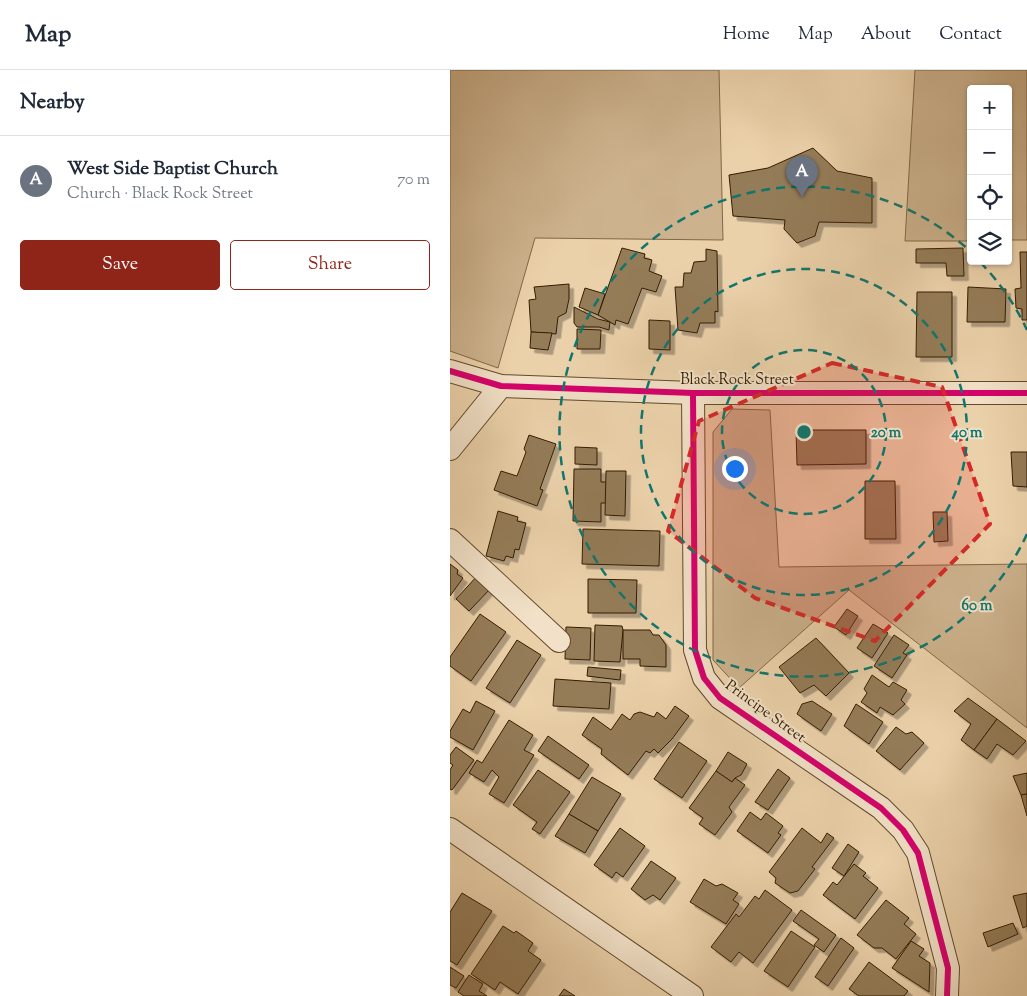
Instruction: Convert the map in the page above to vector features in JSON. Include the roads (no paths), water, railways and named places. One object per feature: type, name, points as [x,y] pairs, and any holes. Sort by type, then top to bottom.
[{"type":"street","name":"Black Rock Street","points":[[450,371],[501,386],[693,393],[1027,393]]},
{"type":"street","points":[[450,449],[501,386]]},
{"type":"street","name":"Principe Street","points":[[693,393],[695,650],[704,678],[720,698],[881,808],[903,830],[918,852],[948,968],[947,996]]},
{"type":"street","points":[[450,540],[559,642]]},
{"type":"street","points":[[450,829],[692,996]]},
{"type":"place","name":"West Side Baptist Church","points":[[802,197]]}]
